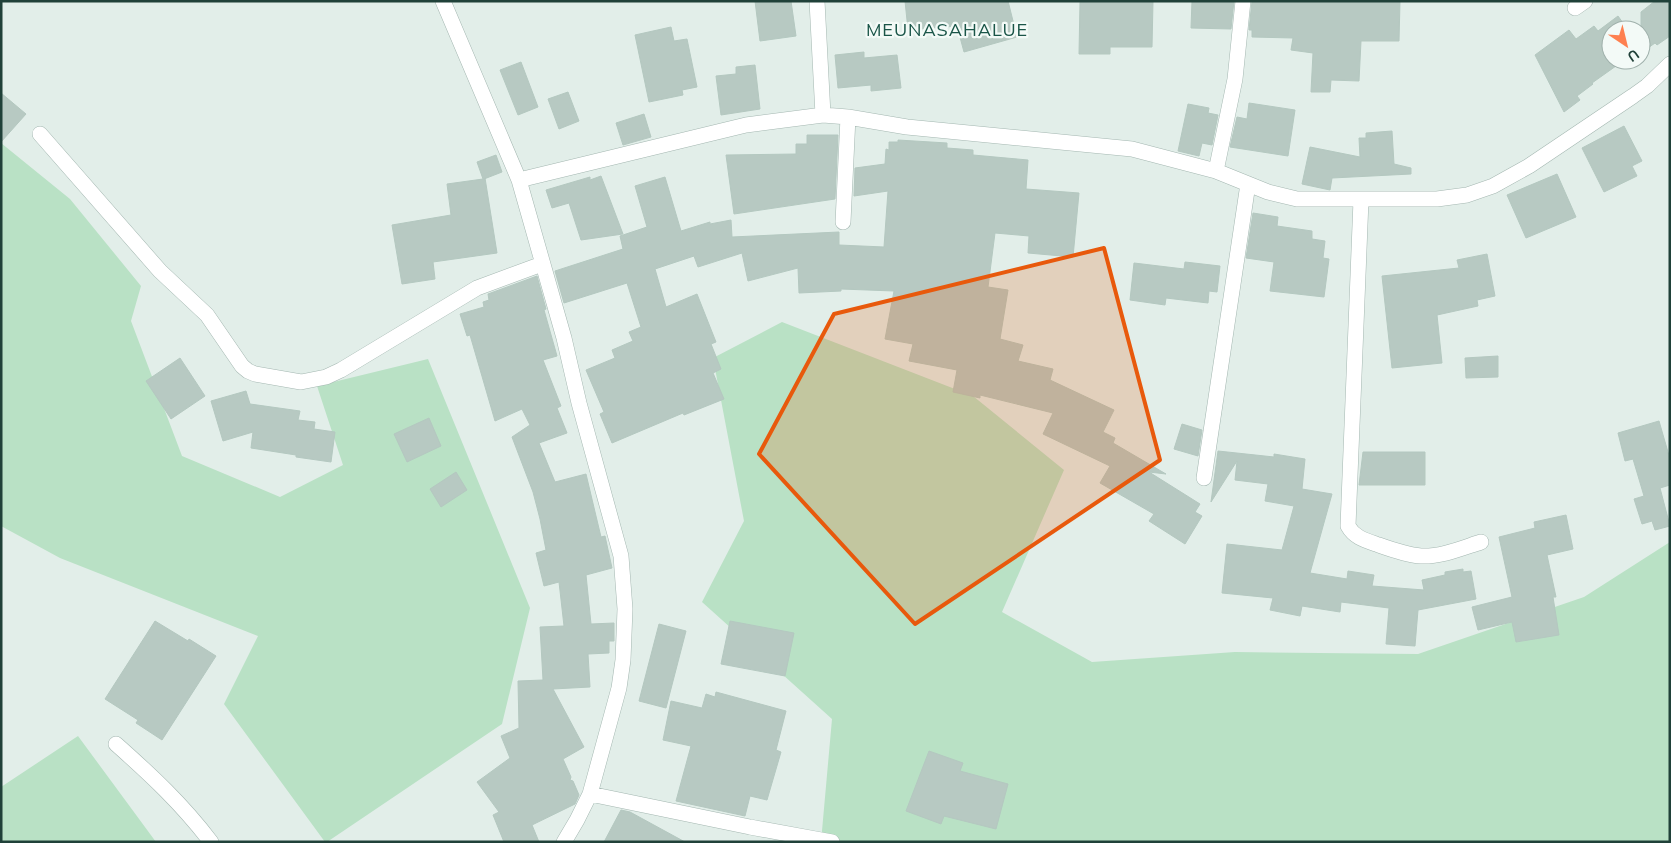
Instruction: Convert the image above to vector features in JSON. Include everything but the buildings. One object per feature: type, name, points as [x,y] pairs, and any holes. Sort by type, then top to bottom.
[{"type":"street","points":[[443,1],[519,180],[564,338],[621,556],[625,609],[623,660],[619,688],[590,794],[564,842]]},
{"type":"street","points":[[817,1],[823,115]]},
{"type":"street","points":[[1216,171],[1235,79],[1243,1]]},
{"type":"street","points":[[519,180],[746,125],[823,115],[848,117],[907,128],[1132,148],[1216,171],[1268,192],[1296,199],[1438,199],[1467,195],[1493,186],[1529,166],[1634,96],[1670,64]]},
{"type":"street","points":[[843,222],[848,117]]},
{"type":"street","points":[[40,134],[160,271],[207,315],[242,366],[255,374],[301,382],[326,377],[341,370],[477,288],[542,264]]},
{"type":"street","points":[[1204,478],[1248,184]]},
{"type":"street","points":[[1361,200],[1348,526],[1352,533],[1360,539],[1416,555],[1439,554],[1481,542]]},
{"type":"street","points":[[116,744],[159,782],[196,821],[212,842]]},
{"type":"street","points":[[590,794],[832,842]]},
{"type":"highlighted area","points":[[1104,248],[1160,460],[915,624],[759,454],[834,314]]},
{"type":"green space","points":[[1,143],[70,199],[141,286],[131,321],[182,456],[280,497],[343,465],[317,386],[428,359],[530,608],[502,724],[327,842],[325,842],[224,704],[258,636],[60,558],[1,526]]},
{"type":"green space","points":[[782,322],[973,396],[1064,470],[1002,612],[1092,662],[1235,652],[1418,654],[1584,597],[1670,542],[1670,842],[821,842],[832,719],[702,602],[744,521],[713,358]]},
{"type":"green space","points":[[78,736],[156,842],[1,842],[1,787]]},
{"type":"district","name":"MEUNASAHALUE","points":[[947,30]]}]
